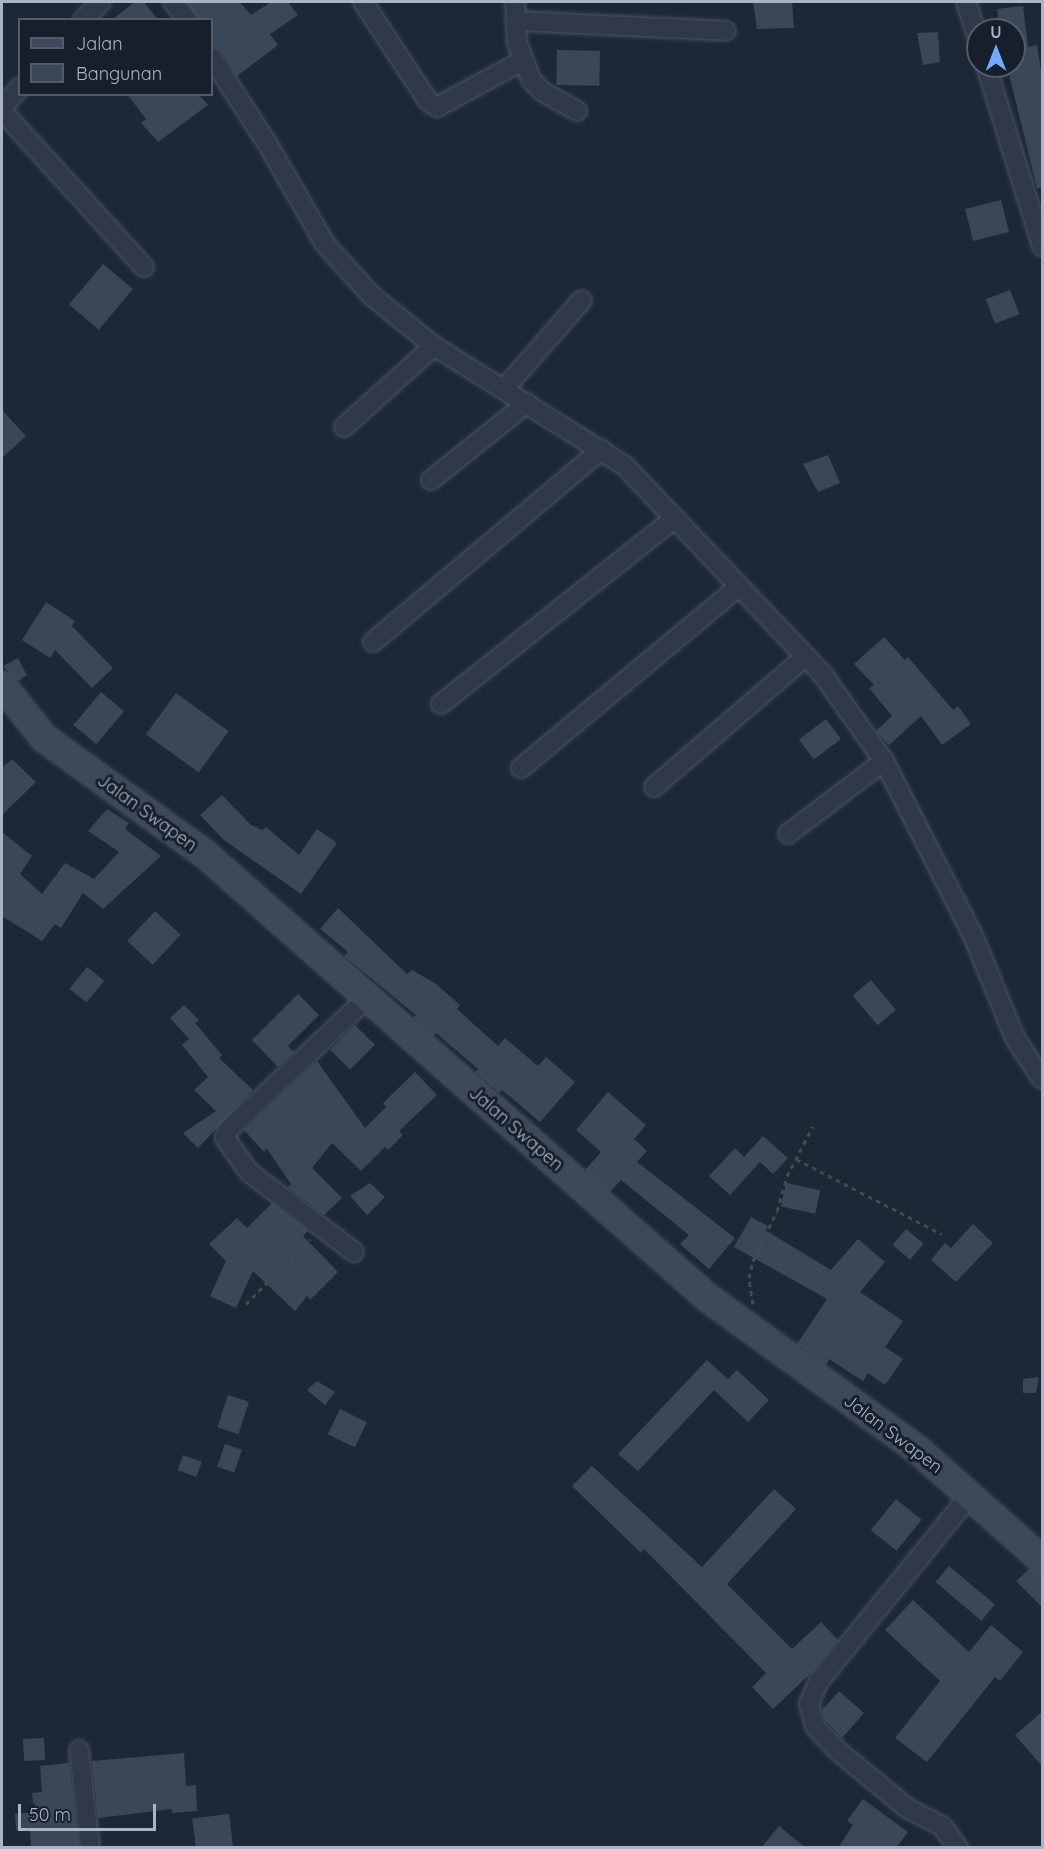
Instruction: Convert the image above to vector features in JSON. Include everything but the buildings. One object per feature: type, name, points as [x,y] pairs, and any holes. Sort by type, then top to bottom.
[{"type":"main road","name":"Jalan Swapen","points":[[2,685],[44,738],[206,855],[759,1338],[918,1450],[971,1494],[1042,1560]]},
{"type":"street","points":[[84,18],[101,2]]},
{"type":"street","points":[[173,2],[185,18]]},
{"type":"street","points":[[363,2],[428,101],[436,106],[522,61]]},
{"type":"street","points":[[515,2],[522,61],[531,80],[543,92],[577,111]]},
{"type":"street","points":[[966,2],[971,18]]},
{"type":"street","points":[[516,21],[726,31]]},
{"type":"street","points":[[213,60],[267,142],[325,244],[372,296],[434,346],[602,448],[625,466],[805,657],[854,715],[884,761],[974,938],[1015,1038],[1042,1078]]},
{"type":"street","points":[[990,78],[1042,246]]},
{"type":"street","points":[[18,89],[2,109],[144,267]]},
{"type":"street","points":[[504,388],[582,300]]},
{"type":"street","points":[[344,427],[434,346]]},
{"type":"street","points":[[431,480],[527,403]]},
{"type":"street","points":[[373,642],[602,448]]},
{"type":"street","points":[[441,704],[675,518]]},
{"type":"street","points":[[521,768],[738,587]]},
{"type":"street","points":[[654,787],[805,657]]},
{"type":"street","points":[[788,834],[884,761]]},
{"type":"street","points":[[354,1252],[249,1172],[225,1138],[228,1130],[367,998]]},
{"type":"street","points":[[958,1848],[942,1826],[907,1808],[838,1751],[815,1726],[809,1704],[819,1681],[971,1494]]},
{"type":"street","points":[[79,1750],[90,1848]]},
{"type":"path","points":[[759,1338],[749,1278],[796,1159],[813,1126]]},
{"type":"path","points":[[796,1159],[942,1234]]},
{"type":"path","points":[[246,1304],[320,1226]]}]
